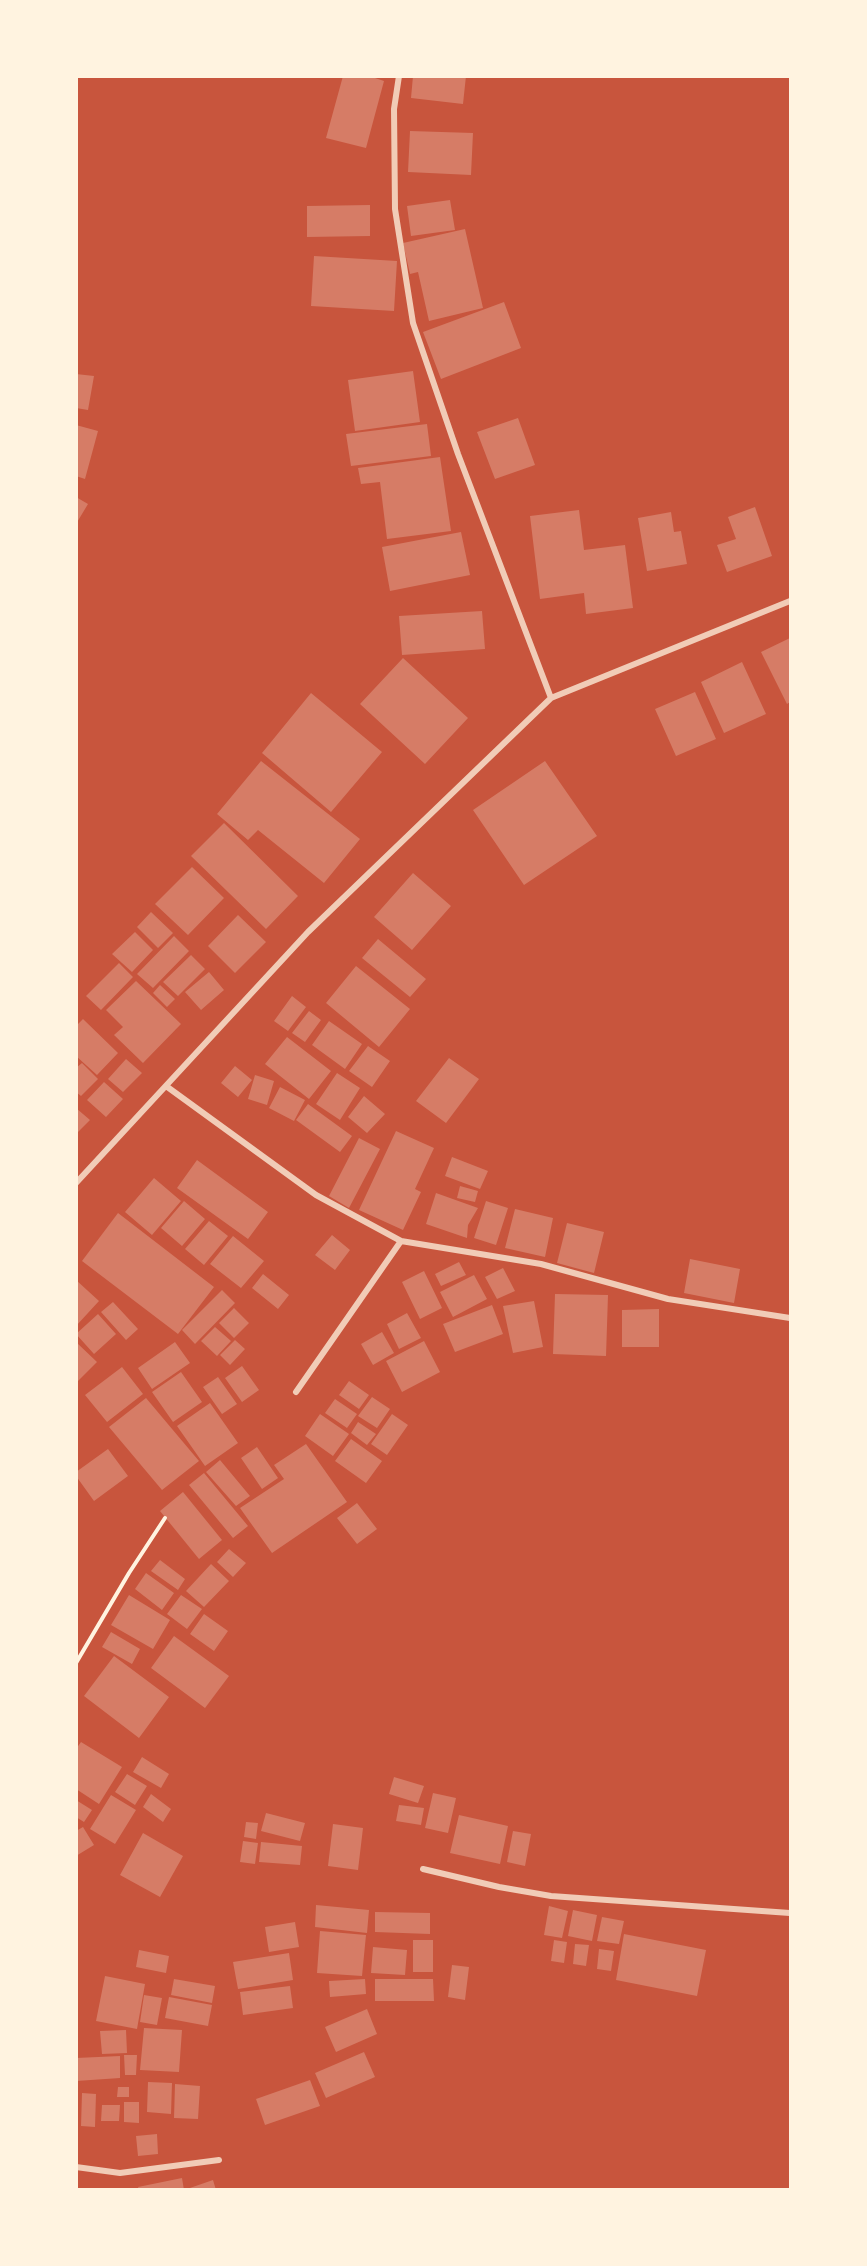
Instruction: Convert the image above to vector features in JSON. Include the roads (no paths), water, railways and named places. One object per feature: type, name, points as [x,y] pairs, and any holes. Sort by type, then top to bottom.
[{"type":"street","points":[[399,76],[394,109],[395,209],[413,323],[458,454],[551,698]]},
{"type":"street","points":[[76,1183],[308,932],[551,698],[790,601]]},
{"type":"street","points":[[166,1086],[316,1195],[401,1241],[541,1264],[668,1299],[790,1318]]},
{"type":"street","points":[[296,1392],[401,1241]]},
{"type":"street","points":[[423,1869],[499,1887],[551,1896],[790,1913]]},
{"type":"street","points":[[76,2167],[120,2173],[219,2160]]}]
